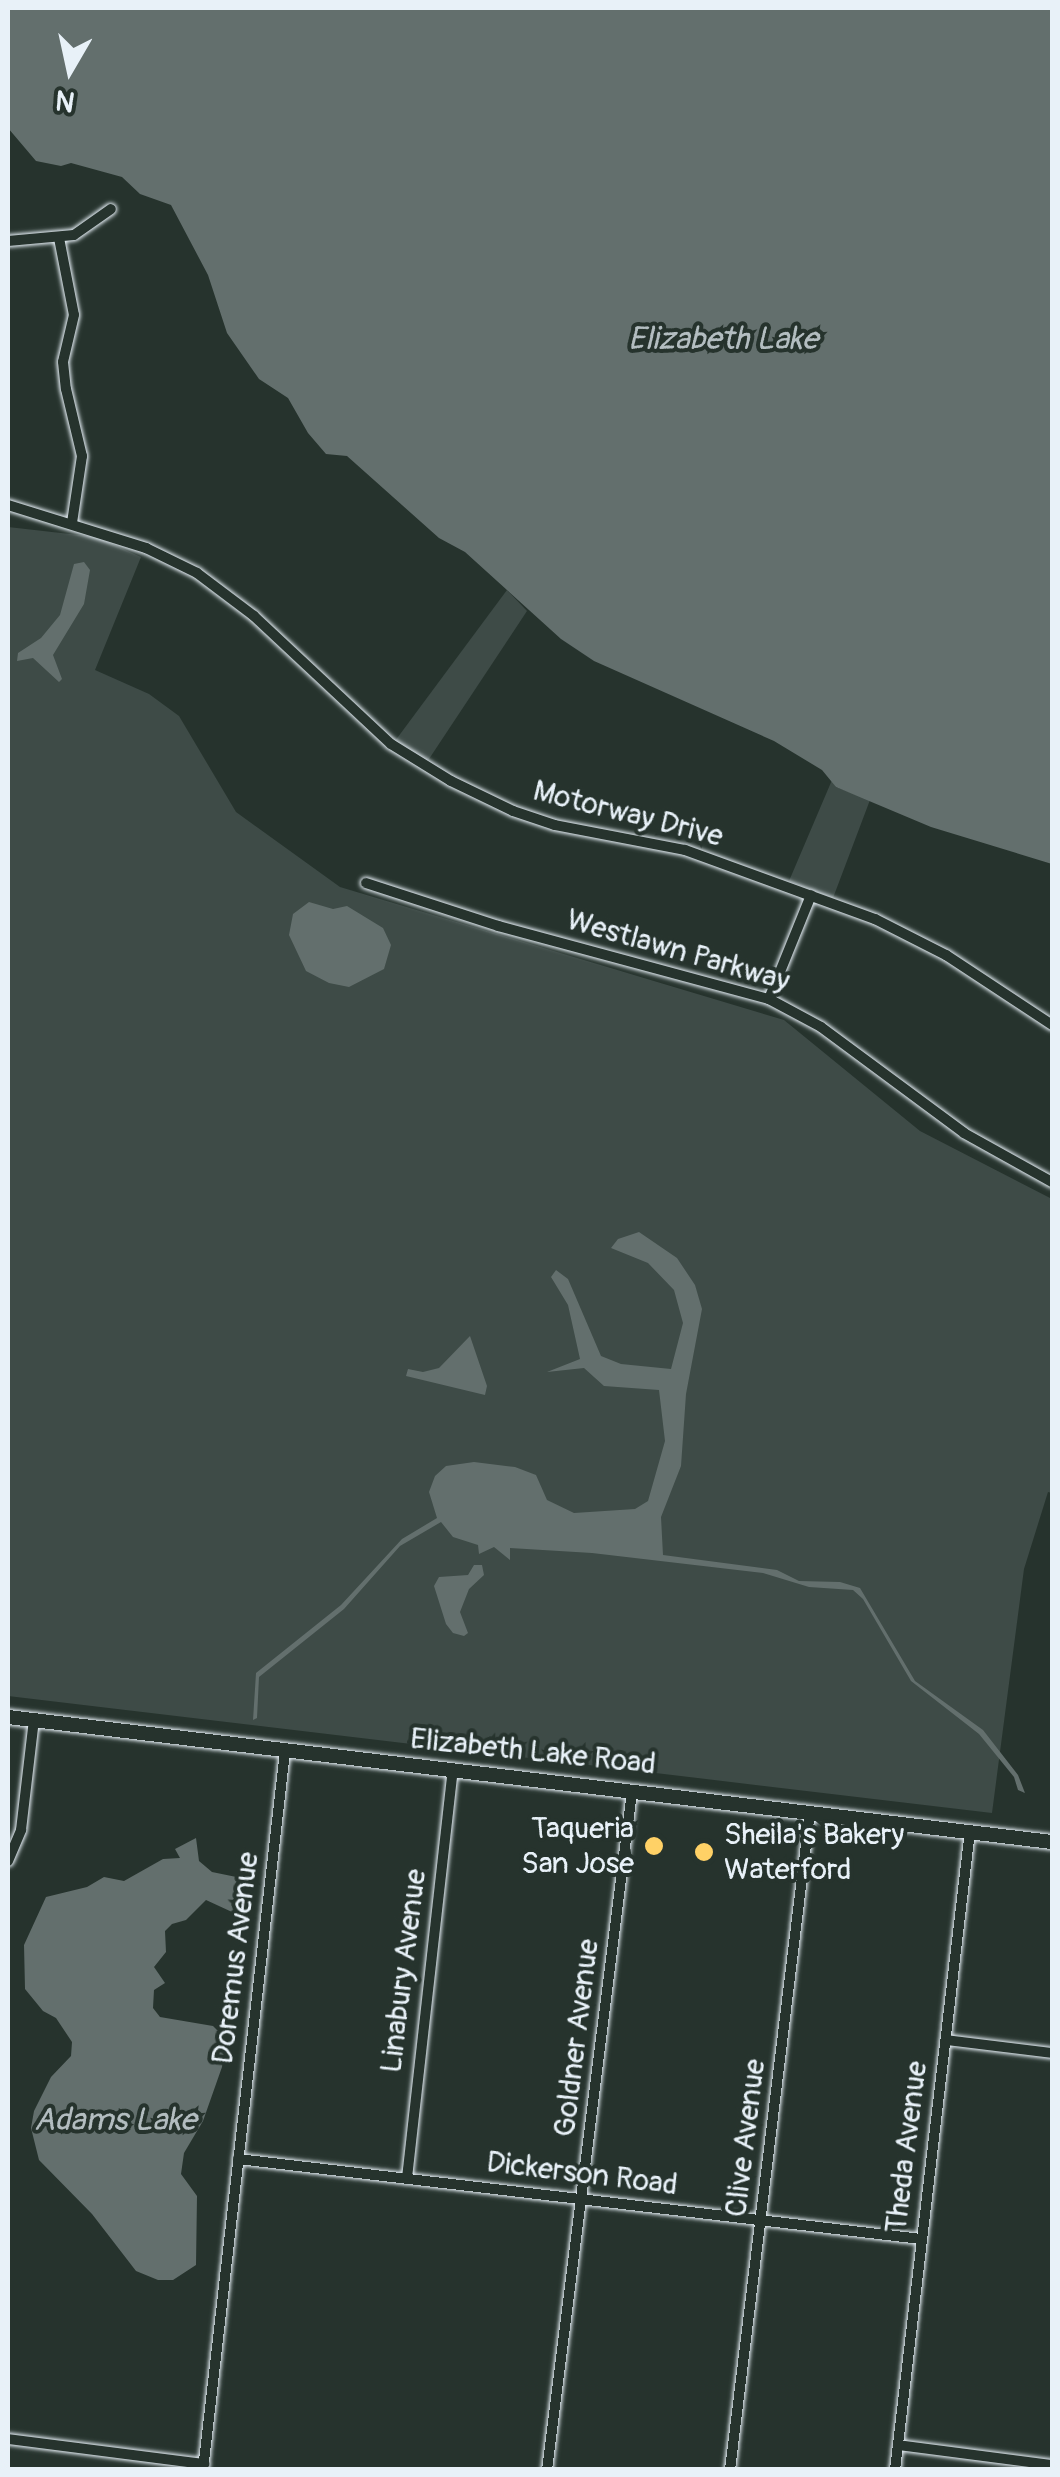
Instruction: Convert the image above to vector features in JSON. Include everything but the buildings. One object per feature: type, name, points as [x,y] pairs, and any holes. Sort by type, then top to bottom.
[{"type":"main road","name":"Elizabeth Lake Road","points":[[8,1717],[1052,1842]]},
{"type":"street","points":[[8,241],[60,238],[82,230],[112,210]]},
{"type":"street","points":[[60,238],[74,316],[63,362],[82,456],[72,524]]},
{"type":"street","name":"Motorway Drive","points":[[8,505],[146,548],[220,588],[391,744],[450,780],[541,820],[685,850],[875,919],[946,956],[1052,1025]]},
{"type":"street","name":"Westlawn Parkway","points":[[366,884],[498,926],[769,998],[820,1027],[964,1132],[1052,1182]]},
{"type":"street","points":[[769,998],[811,895]]},
{"type":"street","points":[[8,1861],[21,1830],[34,1720]]},
{"type":"street","name":"Doremus Avenue","points":[[204,2467],[285,1750]]},
{"type":"street","name":"Linabury Avenue","points":[[407,2178],[453,1771]]},
{"type":"street","name":"Goldner Avenue","points":[[547,2470],[584,2200],[632,1790]]},
{"type":"street","name":"Clive Avenue","points":[[730,2470],[810,1812]]},
{"type":"street","name":"Theda Avenue","points":[[895,2470],[970,1832]]},
{"type":"street","points":[[946,2040],[1052,2053]]},
{"type":"street","name":"Dickerson Road","points":[[238,2160],[921,2239]]},
{"type":"street","points":[[8,2439],[204,2467]]},
{"type":"street","points":[[898,2445],[1052,2465]]},
{"type":"shaded area","points":[[8,527],[96,537],[141,557],[95,670],[149,694],[179,716],[236,812],[340,887],[784,1020],[920,1131],[1052,1199],[1052,1493],[1048,1492],[1024,1569],[992,1813],[8,1696]]},
{"type":"shaded area","points":[[507,590],[527,611],[427,762],[395,741]]},
{"type":"shaded area","points":[[832,780],[836,787],[870,800],[833,898],[789,881]]},
{"type":"water","name":"Elizabeth Lake","points":[[8,8],[1052,8],[1052,864],[931,827],[836,787],[822,770],[774,741],[594,661],[561,639],[465,552],[439,538],[347,456],[326,454],[308,433],[288,398],[259,379],[227,333],[208,275],[171,205],[140,194],[122,177],[71,163],[61,166],[36,161],[8,128]]},
{"type":"water","points":[[84,562],[90,570],[84,604],[53,655],[62,679],[59,682],[33,658],[17,661],[18,653],[41,638],[60,615],[74,564]]},
{"type":"water","points":[[309,902],[333,909],[347,906],[383,928],[391,945],[384,969],[349,987],[329,983],[306,971],[289,935],[293,914]]},
{"type":"water","points":[[639,1232],[677,1258],[695,1285],[702,1309],[686,1394],[681,1466],[661,1517],[663,1555],[777,1570],[799,1581],[840,1582],[860,1588],[915,1681],[983,1730],[1018,1775],[1025,1793],[1018,1790],[1014,1777],[979,1734],[911,1681],[863,1599],[853,1590],[809,1587],[763,1573],[592,1553],[510,1548],[510,1560],[494,1547],[479,1554],[478,1545],[453,1537],[441,1522],[400,1546],[344,1609],[259,1677],[257,1718],[253,1720],[256,1673],[341,1605],[402,1539],[437,1518],[429,1492],[435,1476],[446,1466],[474,1462],[515,1467],[536,1475],[547,1500],[574,1513],[635,1509],[648,1501],[665,1441],[659,1390],[604,1386],[584,1368],[547,1372],[580,1359],[568,1305],[551,1277],[556,1270],[568,1279],[601,1356],[621,1364],[671,1369],[683,1323],[674,1290],[648,1263],[611,1248],[618,1239]]},
{"type":"water","points":[[470,1336],[487,1386],[485,1395],[406,1376],[408,1369],[423,1372],[439,1368]]},
{"type":"water","points":[[474,1565],[482,1565],[484,1575],[469,1589],[460,1612],[468,1633],[464,1636],[453,1633],[446,1624],[434,1586],[439,1577],[468,1575]]},
{"type":"water","name":"Adams Lake","points":[[196,1838],[199,1861],[212,1872],[251,1880],[252,1892],[245,1904],[232,1912],[206,1900],[186,1920],[172,1924],[165,1931],[166,1952],[154,1967],[165,1983],[154,1990],[153,2008],[160,2017],[213,2026],[226,2039],[222,2067],[203,2121],[184,2153],[181,2174],[197,2196],[196,2265],[173,2280],[158,2280],[136,2271],[92,2214],[39,2160],[31,2128],[34,2111],[51,2077],[71,2056],[72,2042],[56,2018],[43,2011],[25,1989],[24,1945],[46,1897],[87,1887],[104,1877],[124,1881],[163,1859],[180,1858],[175,1849]]},
{"type":"place","name":"Taqueria San Jose","points":[[654,1846]]},
{"type":"place","name":"Sheila's Bakery Waterford","points":[[704,1852]]}]
